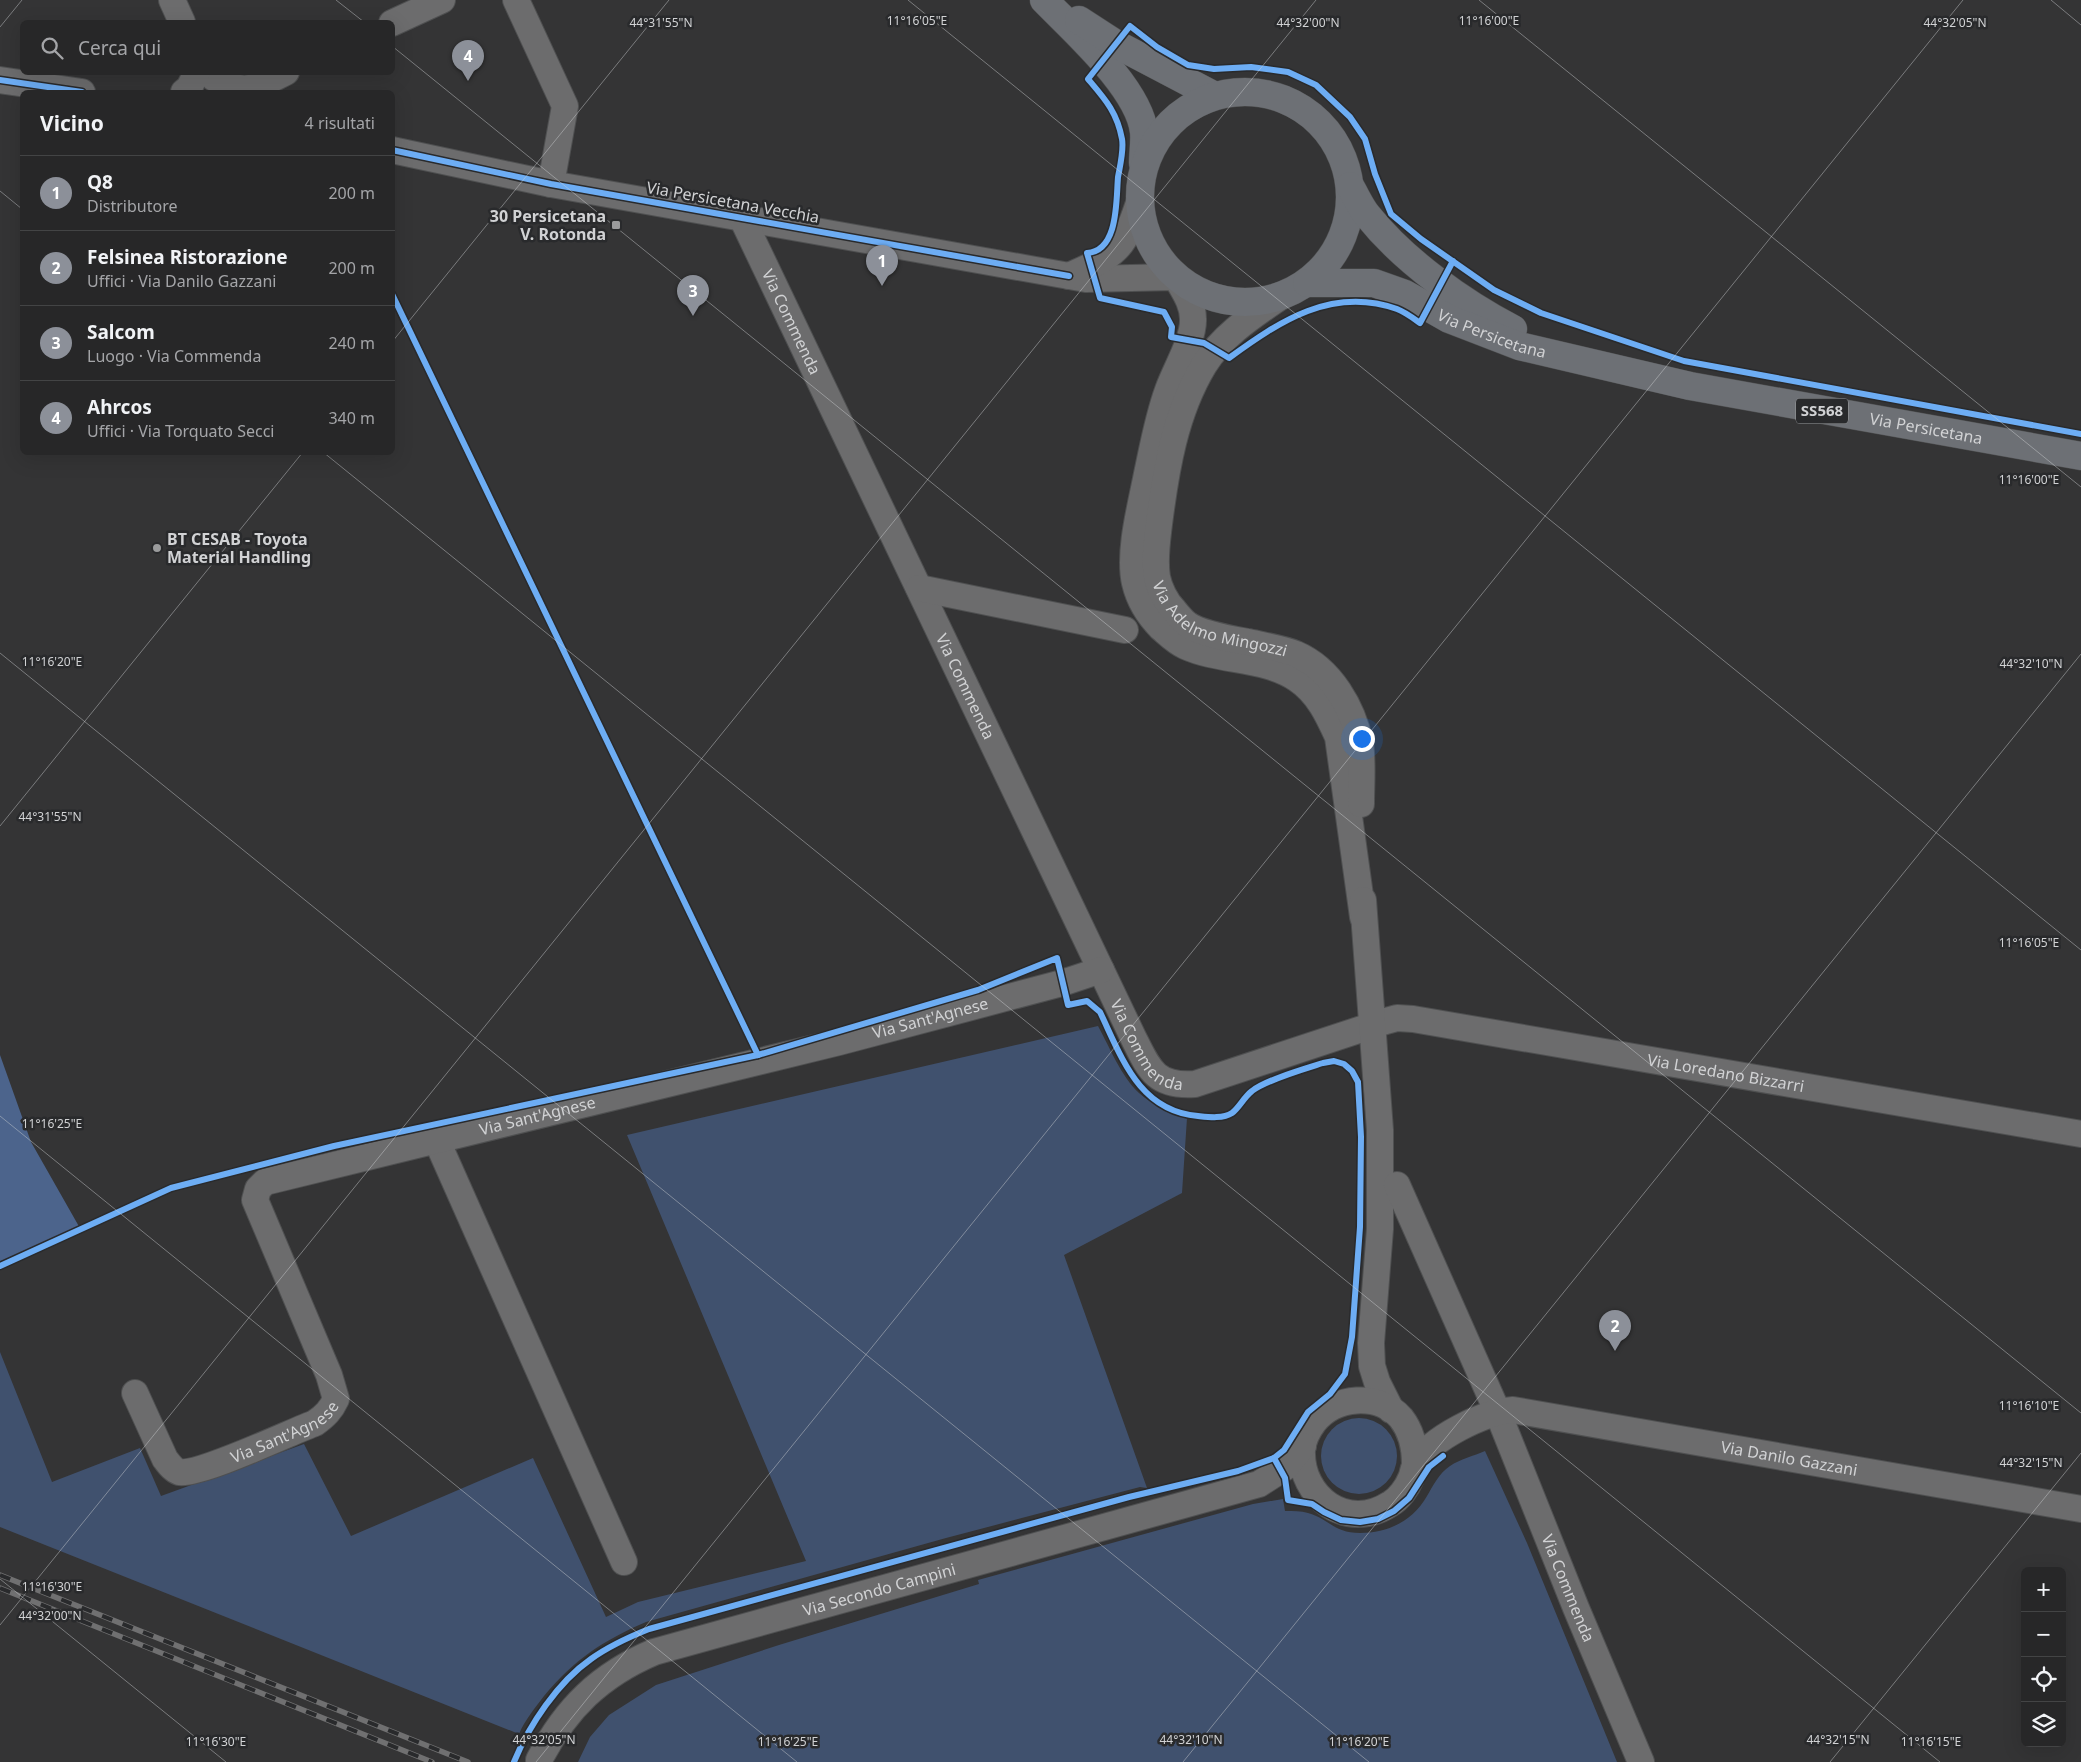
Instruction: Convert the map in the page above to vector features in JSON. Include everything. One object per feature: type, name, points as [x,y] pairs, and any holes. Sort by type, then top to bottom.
[{"type":"main road","points":[[1046,0],[1116,44],[1215,96]]},
{"type":"main road","points":[[1046,0],[1103,60],[1119,79],[1134,104],[1144,130],[1140,202],[1143,224],[1150,244],[1161,262],[1176,277],[1191,288],[1225,301],[1253,303],[1280,297],[1307,283],[1323,268],[1336,251],[1345,230],[1350,209],[1350,186],[1348,170],[1334,139],[1311,114],[1289,101],[1265,93],[1248,91],[1215,96],[1198,102],[1170,123],[1158,137],[1143,168]]},
{"type":"main road","name":"Via Persicetana","points":[[1350,186],[1367,216],[1426,272],[1482,313],[1565,356]]},
{"type":"main road","name":"Via Persicetana","points":[[1307,283],[1374,284],[1405,294],[1449,319],[1519,346],[1690,386],[2081,456]]},
{"type":"street","points":[[172,0],[181,20]]},
{"type":"street","points":[[395,22],[442,0]]},
{"type":"street","points":[[516,0],[565,106],[551,184]]},
{"type":"street","points":[[186,90],[210,79],[237,89],[248,89],[279,75]]},
{"type":"street","points":[[0,80],[68,90]]},
{"type":"street","name":"Via Persicetana Vecchia","points":[[395,151],[551,184],[1069,276],[1095,280],[1176,277]]},
{"type":"street","points":[[1069,276],[1085,269],[1114,251],[1124,239],[1140,202]]},
{"type":"street","name":"Via Commenda","points":[[742,218],[1147,1066],[1160,1079],[1178,1086],[1195,1084],[1372,1026]]},
{"type":"street","name":"Via Adelmo Mingozzi","points":[[1176,277],[1190,301],[1193,320],[1185,351],[1161,409],[1138,517],[1133,561],[1135,582],[1143,605],[1153,620],[1184,646],[1286,672],[1298,679],[1318,700],[1328,715],[1338,737],[1363,917],[1372,1026]]},
{"type":"street","name":"Via Adelmo Mingozzi","points":[[1280,297],[1236,327],[1206,363],[1191,389],[1174,435],[1156,549],[1157,577],[1168,602],[1187,624],[1197,629],[1235,640],[1281,649],[1298,655],[1327,676],[1343,698],[1354,721],[1360,744],[1363,917]]},
{"type":"street","points":[[919,588],[1125,630]]},
{"type":"street","name":"Via Sant'Agnese","points":[[135,1393],[166,1459],[178,1472],[188,1472],[207,1467],[314,1423],[326,1415],[336,1398],[334,1387],[255,1200],[258,1189],[266,1182],[933,1018],[1062,983],[1101,970]]},
{"type":"street","name":"Via Loredano Bizzarri","points":[[1372,1026],[1397,1018],[1413,1019],[2081,1134]]},
{"type":"street","points":[[1371,1343],[1358,1378],[1346,1394],[1319,1416],[1308,1430],[1302,1446],[1302,1462],[1306,1478],[1314,1492],[1326,1504],[1341,1511],[1358,1514],[1375,1511],[1390,1504],[1403,1493],[1411,1479],[1415,1464],[1415,1450],[1411,1436],[1395,1414],[1377,1382],[1372,1366],[1371,1343],[1380,1229],[1380,1140],[1372,1026]]},
{"type":"street","points":[[437,1141],[624,1562]]},
{"type":"street","name":"Via Commenda","points":[[1397,1185],[1498,1413],[1576,1608],[1641,1762]]},
{"type":"street","points":[[1333,1406],[1348,1401],[1362,1400],[1377,1403],[1395,1414],[1430,1428],[1455,1430]]},
{"type":"street","name":"Via Danilo Gazzani","points":[[1498,1413],[1513,1410],[1544,1414],[2081,1509]]},
{"type":"street","points":[[1415,1464],[1434,1444],[1455,1430],[1498,1413]]},
{"type":"street","name":"Via Secondo Campini","points":[[539,1760],[551,1737],[584,1697],[605,1678],[634,1660],[654,1652],[1259,1484],[1287,1466],[1302,1446]]},
{"type":"street","name":"Via Secondo Campini","points":[[1259,1484],[1292,1487],[1306,1492],[1326,1504]]},
{"type":"shaded area","points":[[1098,1026],[1121,1070],[1139,1093],[1156,1104],[1187,1118],[1182,1193],[1064,1255],[1147,1488],[1140,1487],[946,1538],[646,1622],[616,1636],[578,1661],[544,1696],[527,1719],[519,1734],[0,1527],[0,1352],[52,1482],[140,1448],[161,1496],[304,1444],[351,1536],[533,1458],[606,1617],[638,1602],[806,1561],[627,1135]]},
{"type":"shaded area","points":[[0,1055],[31,1142],[81,1230],[0,1267]]},
{"type":"shaded area","points":[[1359,1418],[1373,1421],[1386,1429],[1394,1442],[1397,1456],[1394,1470],[1386,1483],[1373,1491],[1359,1494],[1345,1491],[1332,1483],[1324,1470],[1321,1456],[1324,1442],[1332,1429],[1345,1421]]},
{"type":"shaded area","points":[[1485,1451],[1527,1543],[1617,1762],[578,1762],[590,1737],[609,1715],[656,1685],[979,1584],[978,1580],[1253,1504],[1283,1499],[1285,1511],[1308,1513],[1344,1531],[1360,1533],[1380,1531],[1399,1524],[1415,1512],[1439,1476],[1446,1469],[1458,1461]]},
{"type":"railway","points":[[0,1575],[468,1762]]},
{"type":"railway","points":[[0,1588],[432,1762]]},
{"type":"cycle path","points":[[1453,261],[1420,323],[1397,309],[1373,303],[1350,302],[1329,305],[1287,320],[1229,358],[1204,343],[1171,337],[1172,327],[1164,312],[1100,298],[1087,253],[1097,250],[1105,243],[1114,222],[1118,177],[1122,158],[1122,143],[1120,129],[1114,113],[1088,79],[1130,26],[1157,47],[1188,65],[1214,69],[1251,67],[1288,72],[1316,85],[1350,117],[1365,139],[1375,174],[1391,214],[1421,239],[1494,290],[1541,313],[1684,361],[2081,434]]},
{"type":"cycle path","points":[[0,80],[68,90]]},
{"type":"cycle path","points":[[395,151],[551,184],[1069,276]]},
{"type":"cycle path","points":[[395,300],[758,1055]]},
{"type":"cycle path","points":[[0,1266],[171,1188],[334,1146],[758,1055],[978,990],[1057,958],[1068,1005],[1087,1001],[1100,1012],[1116,1047],[1135,1079],[1147,1093],[1161,1104],[1178,1112],[1206,1117],[1224,1116],[1235,1111],[1246,1096],[1258,1087],[1286,1075],[1334,1061],[1344,1064],[1352,1071],[1358,1082],[1361,1137],[1360,1227],[1352,1337],[1345,1374],[1330,1394],[1308,1412],[1284,1450],[1274,1458],[1238,1471],[1129,1497],[649,1629],[605,1650],[591,1659],[567,1680],[536,1719],[514,1762]]},
{"type":"cycle path","points":[[1274,1458],[1285,1478],[1288,1500],[1312,1504],[1341,1520],[1360,1522],[1378,1519],[1394,1511],[1409,1498],[1429,1467],[1443,1456]]},
{"type":"place","name":"Ahrcos","points":[[468,81]]},
{"type":"place","name":"30 Persicetana V. Rotonda","points":[[616,225]]},
{"type":"place","name":"Q8","points":[[882,286]]},
{"type":"place","name":"Salcom","points":[[693,316]]},
{"type":"place","name":"BT CESAB - Toyota Material Handling","points":[[157,548]]},
{"type":"place","name":"Felsinea Ristorazione","points":[[1615,1351]]}]
